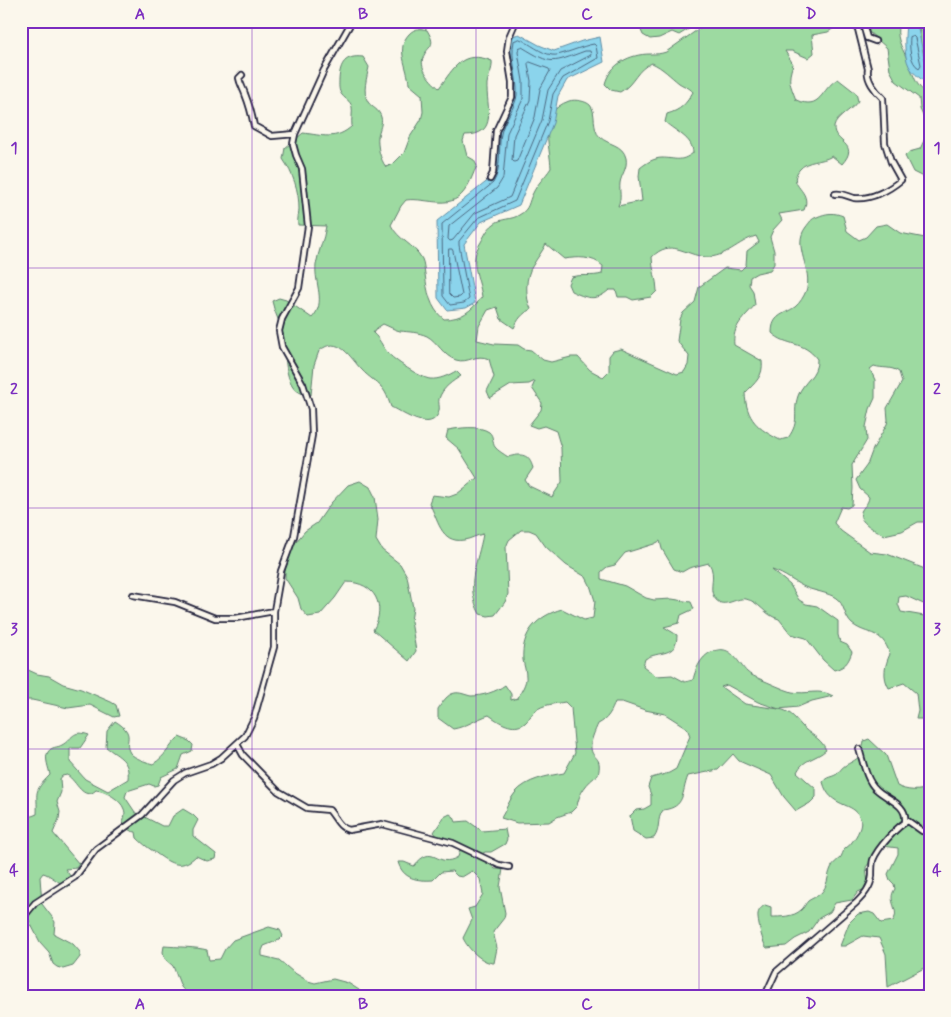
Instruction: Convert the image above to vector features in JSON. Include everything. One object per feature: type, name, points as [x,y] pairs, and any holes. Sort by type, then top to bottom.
[{"type":"highway","points":[[922,996],[930,991]]},
{"type":"street","points":[[21,920],[35,903],[75,877],[96,849],[142,814],[174,780],[185,773],[211,764],[237,744],[245,736],[254,718],[274,647],[274,611],[281,571],[294,536],[312,435],[309,400],[303,384],[282,347],[279,332],[282,320],[299,288],[308,226],[302,169],[293,144],[295,134],[324,70],[352,21]]},
{"type":"street","points":[[490,179],[493,173],[496,131],[512,97],[512,82],[507,51],[516,21]]},
{"type":"street","points":[[835,194],[843,194],[855,198],[872,196],[890,190],[901,180],[891,162],[885,143],[883,98],[876,92],[867,74],[868,69],[856,21]]},
{"type":"street","points":[[864,21],[868,38],[875,41]]},
{"type":"street","points":[[242,75],[239,78],[239,82],[246,94],[254,126],[272,136],[295,134]]},
{"type":"street","points":[[133,595],[175,602],[215,618],[236,618],[274,611]]},
{"type":"street","points":[[237,744],[243,755],[278,791],[307,808],[329,810],[340,826],[345,829],[350,830],[382,824],[453,843],[499,865],[509,867]]},
{"type":"street","points":[[859,749],[869,778],[875,788],[894,800],[902,808],[906,817],[905,822]]},
{"type":"street","points":[[765,996],[776,972],[856,903],[866,892],[872,879],[873,860],[876,854],[902,823],[908,821],[922,831],[930,832]]},
{"type":"green space","points":[[629,21],[708,21],[692,27],[679,35],[672,32],[659,38],[650,39],[643,35],[640,28]]},
{"type":"green space","points":[[710,21],[829,21],[834,28],[828,32],[812,35],[814,53],[808,58],[792,51],[785,51],[793,64],[790,82],[796,100],[805,103],[816,101],[838,79],[856,93],[858,101],[835,123],[834,127],[837,137],[848,147],[847,157],[842,164],[832,156],[806,164],[799,170],[796,180],[805,197],[804,210],[779,214],[782,220],[773,230],[770,237],[774,251],[774,264],[770,270],[750,277],[749,285],[753,291],[755,305],[737,327],[734,345],[762,361],[760,375],[745,393],[751,416],[765,432],[780,440],[788,438],[795,422],[798,396],[817,365],[817,359],[812,353],[772,333],[772,327],[776,319],[795,307],[806,291],[808,283],[801,242],[802,234],[810,222],[815,218],[830,213],[843,216],[847,231],[859,240],[866,237],[876,226],[887,224],[900,233],[925,238],[926,269],[930,279],[930,293],[925,304],[925,311],[930,319],[930,427],[925,443],[930,451],[930,522],[918,522],[902,531],[884,535],[868,526],[862,519],[861,512],[869,497],[860,489],[856,480],[867,465],[873,449],[887,424],[887,408],[902,382],[899,372],[896,370],[874,366],[870,369],[875,380],[875,398],[870,409],[866,427],[867,440],[852,465],[852,505],[847,508],[841,507],[834,523],[841,531],[870,552],[887,554],[930,571],[930,607],[906,596],[899,597],[898,604],[901,612],[930,617],[930,708],[924,719],[916,719],[918,711],[916,693],[904,683],[889,688],[885,675],[890,654],[883,640],[852,624],[839,601],[833,596],[807,588],[772,570],[790,585],[799,600],[806,604],[817,606],[838,621],[840,642],[847,645],[852,652],[846,664],[834,670],[823,660],[806,638],[791,634],[779,619],[769,615],[755,603],[746,599],[725,603],[717,601],[712,593],[712,573],[709,563],[689,568],[682,572],[674,569],[662,549],[660,541],[625,553],[615,565],[607,567],[601,572],[601,579],[625,586],[646,598],[691,602],[694,609],[681,615],[679,623],[664,627],[677,635],[674,647],[671,650],[645,659],[643,666],[656,676],[672,675],[685,682],[693,680],[698,665],[704,657],[713,651],[723,650],[735,657],[750,674],[780,688],[797,693],[823,692],[833,696],[812,701],[798,707],[779,709],[792,715],[804,729],[824,745],[826,750],[803,764],[797,772],[816,789],[816,797],[810,803],[796,811],[784,797],[771,775],[739,761],[733,754],[718,770],[688,776],[679,802],[676,806],[663,810],[654,838],[646,839],[633,831],[630,816],[636,810],[644,809],[651,805],[651,795],[648,787],[651,778],[676,769],[690,736],[687,728],[665,714],[645,710],[622,702],[615,702],[609,715],[598,724],[591,742],[592,752],[599,764],[598,775],[584,788],[577,806],[571,812],[549,822],[517,823],[501,818],[515,793],[531,781],[564,773],[575,753],[571,708],[565,702],[545,706],[535,711],[525,723],[516,727],[506,725],[489,715],[453,729],[438,718],[438,709],[441,704],[447,697],[455,693],[471,696],[480,695],[493,692],[505,685],[511,694],[511,700],[518,698],[526,679],[523,660],[525,642],[532,627],[545,616],[562,609],[584,620],[593,618],[595,601],[586,577],[566,565],[546,547],[536,533],[529,530],[521,530],[509,540],[506,547],[508,594],[505,602],[495,615],[480,614],[475,603],[473,584],[483,534],[464,540],[450,538],[441,529],[429,503],[432,495],[449,497],[457,494],[477,478],[459,449],[446,438],[448,430],[458,428],[480,428],[485,430],[492,435],[495,447],[508,457],[521,455],[527,457],[533,468],[525,480],[529,486],[552,497],[562,482],[561,448],[556,431],[544,426],[537,428],[529,425],[541,410],[542,403],[532,388],[535,381],[529,384],[511,385],[490,398],[487,391],[494,377],[489,359],[480,357],[464,361],[456,360],[451,358],[427,336],[398,330],[383,324],[373,333],[387,352],[401,364],[430,379],[447,376],[456,371],[461,376],[443,391],[439,399],[439,411],[436,418],[431,421],[417,420],[391,407],[383,389],[338,346],[326,346],[319,351],[314,365],[311,395],[301,393],[290,381],[287,372],[282,331],[272,301],[279,298],[286,300],[312,318],[319,306],[316,265],[326,226],[298,225],[299,202],[297,189],[290,170],[283,159],[285,148],[303,133],[329,136],[340,134],[352,126],[352,107],[349,101],[343,97],[339,88],[342,65],[348,59],[363,57],[369,67],[365,94],[368,102],[379,112],[381,117],[382,122],[378,144],[386,167],[393,164],[404,153],[410,137],[421,120],[423,112],[422,95],[409,84],[403,58],[403,46],[409,34],[418,29],[427,30],[432,43],[422,62],[424,71],[439,88],[460,62],[473,57],[492,61],[487,84],[489,110],[487,125],[476,134],[465,135],[463,141],[467,156],[474,160],[477,166],[467,187],[455,200],[447,202],[406,200],[391,225],[398,235],[419,254],[424,264],[432,305],[444,319],[450,319],[466,313],[482,297],[475,256],[486,232],[497,222],[523,213],[531,196],[551,168],[548,140],[549,121],[559,106],[571,100],[590,105],[597,134],[603,140],[619,147],[624,153],[626,165],[620,183],[618,206],[642,201],[639,176],[640,168],[645,164],[659,158],[681,159],[693,153],[687,139],[665,122],[667,114],[683,106],[688,100],[693,92],[690,89],[652,63],[642,69],[629,85],[620,92],[611,90],[605,84],[611,71],[628,58],[643,54],[666,52]],"holes":[[[756,236],[759,242],[747,251],[746,265],[741,270],[725,268],[699,287],[695,302],[683,313],[680,319],[677,341],[689,356],[688,365],[684,372],[677,374],[621,349],[613,351],[609,356],[609,371],[603,377],[590,370],[578,357],[551,362],[543,360],[531,350],[524,349],[518,345],[494,344],[477,340],[479,326],[488,310],[497,307],[501,319],[514,328],[521,317],[531,309],[527,293],[528,275],[546,244],[564,259],[590,259],[603,266],[602,274],[571,277],[568,284],[571,291],[591,298],[600,296],[609,290],[616,290],[618,297],[627,297],[633,300],[651,297],[657,291],[652,257],[659,251],[672,248],[698,256],[713,257]],[[727,685],[758,702],[779,709],[745,704],[721,687]]]},
{"type":"green space","points":[[869,21],[899,21],[898,37],[915,79],[921,88],[930,95],[930,169],[923,177],[913,172],[905,156],[909,152],[920,149],[929,130],[920,109],[919,98],[896,81],[890,70],[887,48],[869,32]]},
{"type":"green space","points":[[919,21],[930,21],[930,64],[921,52]]},
{"type":"green space","points":[[360,481],[370,487],[375,497],[378,519],[376,540],[382,550],[400,564],[407,576],[413,608],[411,621],[416,651],[409,661],[373,630],[379,612],[378,604],[376,597],[364,586],[346,582],[320,615],[308,617],[301,609],[298,598],[285,578],[285,555],[305,531],[317,523],[331,503],[348,485]]},
{"type":"green space","points":[[21,663],[26,669],[37,674],[49,676],[63,684],[81,689],[111,702],[116,705],[119,716],[114,717],[90,705],[68,708],[32,700],[26,700],[23,704],[25,708],[21,714]]},
{"type":"green space","points":[[115,721],[128,734],[130,753],[153,764],[161,758],[179,737],[193,745],[192,751],[183,755],[178,769],[161,777],[158,785],[149,784],[127,791],[125,797],[135,812],[162,826],[168,826],[173,816],[183,809],[193,815],[198,820],[193,830],[193,836],[216,854],[215,859],[207,861],[196,856],[185,864],[169,862],[141,842],[137,838],[136,832],[127,828],[123,822],[124,809],[116,799],[96,790],[87,794],[67,775],[62,776],[60,779],[61,792],[57,802],[60,812],[59,819],[53,833],[79,864],[76,868],[65,869],[71,877],[72,883],[68,887],[46,874],[43,873],[40,877],[42,904],[55,922],[54,934],[73,944],[80,952],[80,957],[73,966],[63,969],[53,964],[49,952],[40,942],[24,911],[21,913],[21,817],[37,814],[38,789],[50,775],[47,760],[48,752],[66,743],[76,734],[83,733],[89,735],[80,748],[70,748],[70,762],[85,779],[108,791],[128,779],[127,767],[123,760],[106,747],[107,731]]},
{"type":"green space","points":[[869,739],[886,755],[897,786],[913,790],[922,790],[930,787],[930,965],[888,987],[886,954],[879,938],[863,936],[845,946],[840,946],[849,923],[858,914],[869,912],[874,914],[881,923],[893,921],[895,913],[892,898],[895,889],[888,874],[898,854],[898,848],[883,846],[866,867],[868,884],[865,889],[858,892],[852,900],[835,903],[830,912],[819,918],[809,932],[786,946],[767,948],[765,946],[758,917],[759,911],[765,905],[771,907],[771,917],[795,914],[823,890],[832,866],[856,837],[861,821],[853,809],[831,797],[826,791],[823,782],[837,774],[857,758],[861,754],[864,741]]},
{"type":"green space","points":[[450,814],[456,822],[468,821],[482,831],[505,829],[507,839],[505,844],[491,852],[485,852],[480,855],[495,869],[503,869],[500,887],[505,913],[504,918],[493,932],[497,948],[494,963],[485,961],[476,955],[463,938],[472,920],[468,909],[475,907],[483,894],[480,879],[472,871],[462,877],[457,876],[452,871],[441,872],[433,880],[411,878],[403,872],[398,862],[414,866],[426,856],[445,860],[458,857],[460,850],[456,846],[440,840],[434,832],[444,817]]},
{"type":"green space","points":[[269,927],[280,930],[283,936],[279,940],[264,946],[262,956],[279,960],[293,972],[308,981],[315,983],[333,979],[348,983],[359,990],[361,995],[189,996],[181,987],[173,966],[165,959],[163,952],[164,946],[198,948],[207,950],[209,960],[220,959],[225,949],[233,940]]},
{"type":"water","points":[[906,22],[917,24],[924,57],[930,73],[930,86],[913,72],[907,61],[905,45]]},
{"type":"water","points":[[519,34],[554,51],[600,37],[604,62],[567,80],[558,96],[553,123],[519,205],[481,222],[464,244],[475,303],[466,308],[447,310],[438,298],[437,221],[490,179],[493,173],[496,131],[512,97],[509,37]]}]
